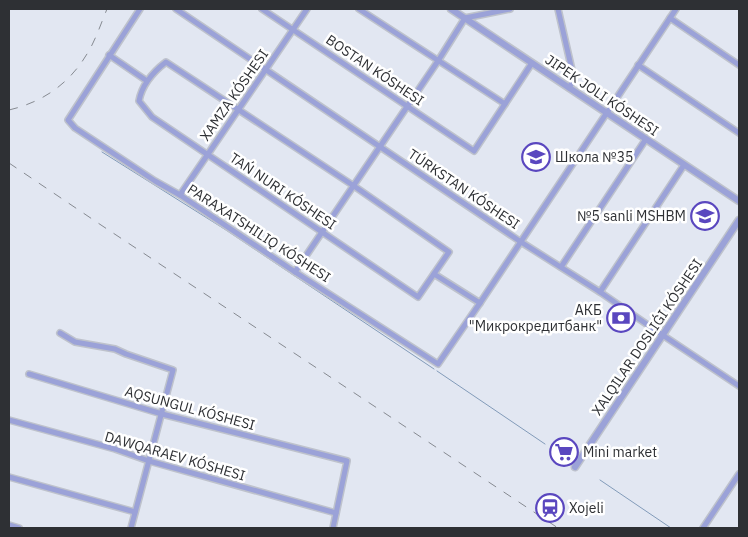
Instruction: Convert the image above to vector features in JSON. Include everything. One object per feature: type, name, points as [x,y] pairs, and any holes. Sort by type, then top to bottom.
[{"type":"street","points":[[140,9],[68,120],[82,133],[438,364],[676,9]]},
{"type":"street","name":"TÚRKSTAN KÓSHESI","points":[[176,9],[521,242],[600,292],[739,386]]},
{"type":"street","name":"BOSTAN KÓSHESI","points":[[262,9],[474,150],[505,104]]},
{"type":"street","name":"XAMZA KÓSHESI","points":[[180,195],[307,9]]},
{"type":"street","points":[[359,9],[505,104],[532,63]]},
{"type":"street","points":[[451,9],[739,201]]},
{"type":"street","points":[[295,272],[408,106],[465,18],[510,9]]},
{"type":"street","points":[[558,9],[574,79],[570,88]]},
{"type":"street","points":[[670,18],[739,65]]},
{"type":"street","points":[[109,55],[147,81]]},
{"type":"street","points":[[166,62],[354,186],[449,252],[418,297],[152,117],[139,100],[140,93],[147,81],[166,62]]},
{"type":"street","points":[[638,65],[739,134]]},
{"type":"street","points":[[561,267],[646,139]]},
{"type":"street","points":[[600,292],[684,165]]},
{"type":"street","points":[[575,467],[739,220]]},
{"type":"street","points":[[434,274],[480,303]]},
{"type":"street","points":[[60,333],[75,342],[115,349],[173,370],[131,528]]},
{"type":"street","name":"AQSUNGUL KÓSHESI","points":[[29,374],[162,414],[347,461],[336,513]]},
{"type":"street","name":"DAWQARAEV KÓSHESI","points":[[9,420],[336,513]]},
{"type":"street","points":[[703,528],[739,474]]},
{"type":"street","points":[[9,476],[135,512]]},
{"type":"street","points":[[333,528],[336,513]]},
{"type":"street","points":[[9,525],[19,528]]},
{"type":"waterway","points":[[102,152],[226,230],[434,369]]},
{"type":"waterway","points":[[437,371],[545,444]]},
{"type":"waterway","points":[[600,480],[671,528]]},
{"type":"railway","points":[[9,110],[47,95],[68,79],[77,69],[92,45],[107,9]]},
{"type":"railway","points":[[9,163],[558,528]]},
{"type":"place","name":"Школа №35","points":[[536,157]]},
{"type":"place","name":"№5 sanli MSHBM","points":[[705,216]]},
{"type":"place","name":"АКБ \"Микрокредитбанк\"","points":[[621,318]]},
{"type":"place","name":"Mini market","points":[[564,452]]},
{"type":"place","name":"Xojeli","points":[[550,508]]}]
